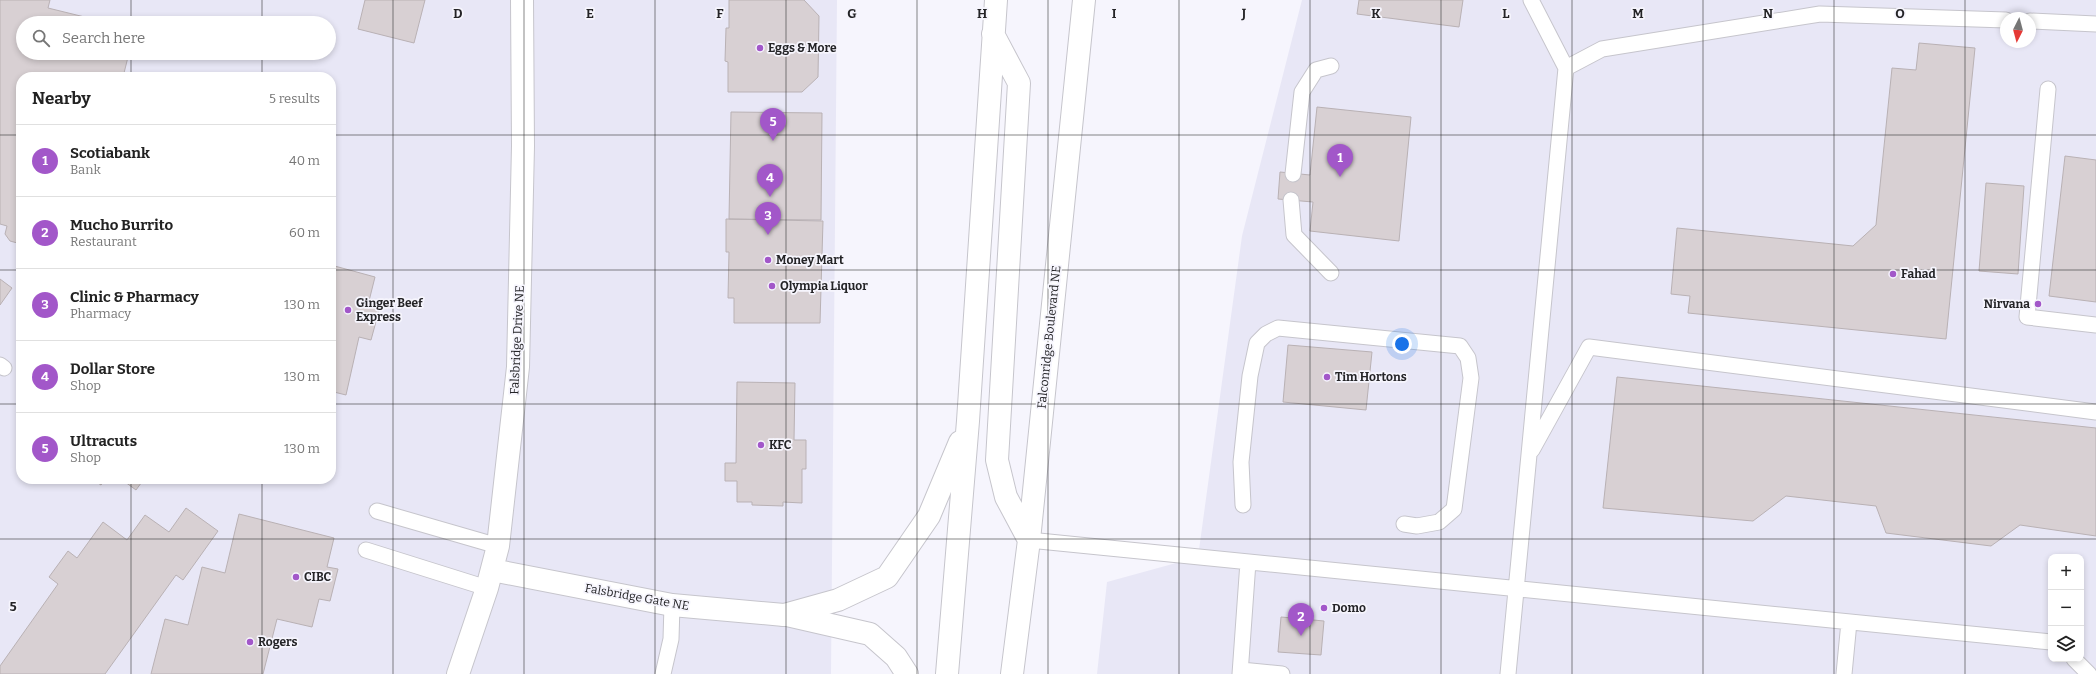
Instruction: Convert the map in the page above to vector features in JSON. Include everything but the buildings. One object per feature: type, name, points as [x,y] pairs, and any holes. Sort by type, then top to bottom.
[{"type":"main road","name":"Falsbridge Drive NE","points":[[458,674],[490,579],[498,546],[518,367],[523,146],[522,0]]},
{"type":"main road","points":[[947,674],[968,421],[996,0]]},
{"type":"main road","name":"Falconridge Boulevard NE","points":[[1012,674],[1029,540],[1084,0]]},
{"type":"main road","points":[[993,34],[1019,83],[997,460],[1006,497],[1029,540]]},
{"type":"main road","points":[[784,615],[838,600],[887,577],[929,516],[968,421]]},
{"type":"main road","name":"Falsbridge Gate NE","points":[[490,579],[672,605],[784,615]]},
{"type":"main road","points":[[784,615],[870,634],[896,657],[907,674]]},
{"type":"lane","points":[[1508,674],[1566,68],[1531,0]]},
{"type":"lane","points":[[1566,68],[1602,49],[1820,14],[2000,20]]},
{"type":"lane","points":[[2036,21],[2096,24]]},
{"type":"lane","points":[[1293,174],[1302,92],[1316,70],[1331,66]]},
{"type":"lane","points":[[2048,89],[2027,317],[2096,325]]},
{"type":"lane","points":[[1291,200],[1294,235],[1331,274]]},
{"type":"lane","points":[[1243,505],[1241,462],[1250,376],[1257,343],[1266,334],[1278,328],[1460,346],[1468,358],[1471,378],[1454,509],[1439,522],[1417,526],[1404,524]]},
{"type":"lane","points":[[1529,455],[1589,347],[2096,412]]},
{"type":"lane","points":[[377,511],[498,546]]},
{"type":"lane","points":[[1029,540],[2048,642]]},
{"type":"lane","points":[[366,550],[490,579]]},
{"type":"lane","points":[[1248,562],[1241,672],[1282,674]]},
{"type":"lane","points":[[663,674],[671,639],[672,605]]},
{"type":"lane","points":[[1844,674],[1849,622]]},
{"type":"lane","points":[[2077,662],[2089,674]]},
{"type":"shaded area","points":[[0,0],[837,0],[831,674],[0,674]]},
{"type":"shaded area","points":[[1302,0],[2096,0],[2096,674],[1097,674],[1107,582],[1198,557],[1242,236]]},
{"type":"place","name":"Eggs & More","points":[[760,48]]},
{"type":"place","name":"Ultracuts","points":[[773,141]]},
{"type":"place","name":"Scotiabank","points":[[1340,177]]},
{"type":"place","name":"Dollar Store","points":[[770,197]]},
{"type":"place","name":"Clinic & Pharmacy","points":[[768,235]]},
{"type":"place","name":"Money Mart","points":[[768,260]]},
{"type":"place","name":"Fahad","points":[[1893,274]]},
{"type":"place","name":"Olympia Liquor","points":[[772,286]]},
{"type":"place","name":"Nirvana","points":[[2038,304]]},
{"type":"place","name":"Ginger Beef Express","points":[[348,310]]},
{"type":"place","name":"Tim Hortons","points":[[1327,377]]},
{"type":"place","name":"KFC","points":[[761,445]]},
{"type":"place","name":"CIBC","points":[[296,577]]},
{"type":"place","name":"Domo","points":[[1324,608]]},
{"type":"place","name":"Mucho Burrito","points":[[1301,636]]},
{"type":"place","name":"Rogers","points":[[250,642]]}]
